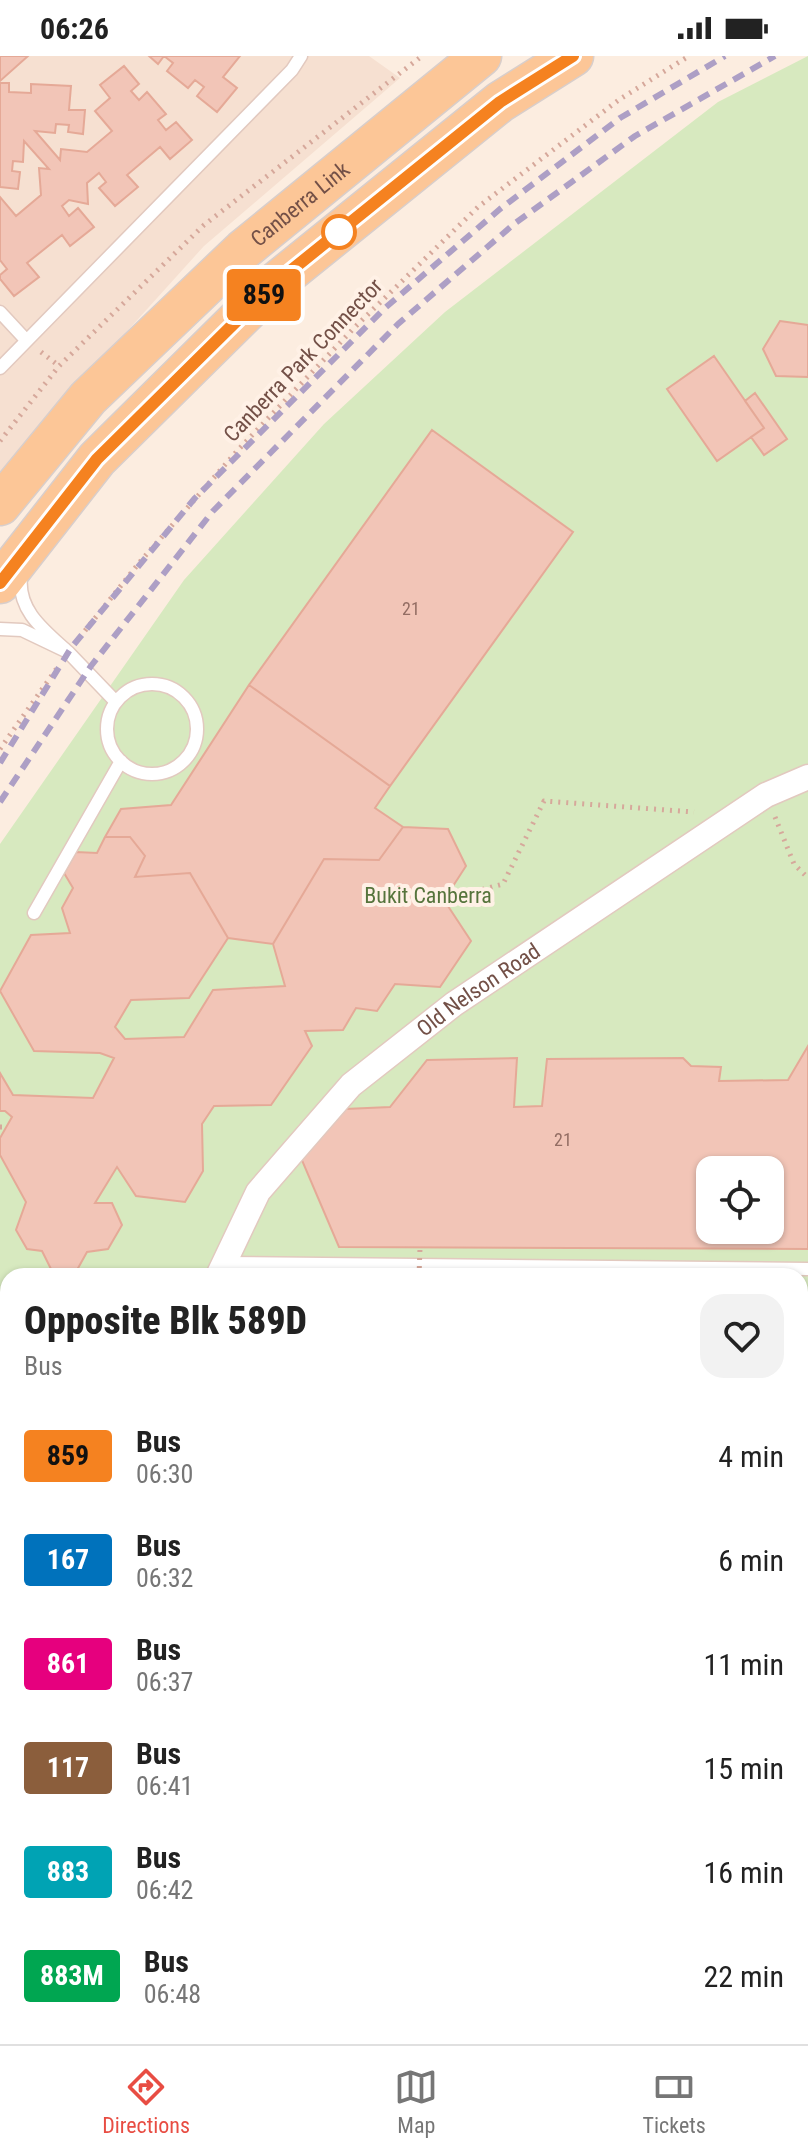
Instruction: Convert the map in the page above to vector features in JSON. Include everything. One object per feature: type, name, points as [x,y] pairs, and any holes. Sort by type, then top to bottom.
[{"type":"main road","name":"Canberra Link","points":[[0,505],[88,398],[243,250],[481,56]]},
{"type":"main road","name":"Canberra Link","points":[[12,568],[97,459],[273,285],[500,102],[573,56]]},
{"type":"street","name":"Old Nelson Road","points":[[221,1268],[258,1192],[351,1085],[454,1004],[766,795],[808,777]]},
{"type":"lane","points":[[0,368],[292,70],[301,56]]},
{"type":"lane","points":[[0,312],[26,340]]},
{"type":"lane","points":[[12,568],[32,619],[116,702]]},
{"type":"lane","points":[[0,629],[22,630],[68,652]]},
{"type":"lane","points":[[149,684],[165,685],[178,692],[189,703],[197,731],[194,746],[185,759],[160,773],[132,769],[121,761],[108,736],[108,721],[116,702],[135,687],[149,684]]},
{"type":"lane","points":[[34,913],[121,761]]},
{"type":"path","name":"Canberra Park Connector","points":[[0,749],[68,652],[139,563],[238,450],[355,327],[478,207],[620,99],[689,56]]},
{"type":"path","points":[[766,795],[794,864],[808,878]]},
{"type":"path","points":[[444,900],[503,884],[544,801],[737,815]]},
{"type":"path","points":[[419,1268],[420,1248]]},
{"type":"shaded area","points":[[0,56],[369,56],[400,78],[204,246],[0,472]]},
{"type":"green space","name":"Bukit Canberra","points":[[808,56],[808,1268],[0,1268],[0,844],[184,580],[324,424],[445,312],[718,102]]},
{"type":"building","points":[[0,56],[28,56],[0,81]]},
{"type":"building","points":[[149,56],[164,56],[158,64]]},
{"type":"building","points":[[164,56],[240,56],[223,77],[237,88],[217,112],[197,96],[204,87],[195,80],[188,88],[167,71],[173,63]]},
{"type":"building","points":[[124,66],[139,84],[131,91],[139,100],[147,92],[166,114],[158,120],[166,130],[176,122],[192,140],[170,159],[160,147],[127,175],[138,187],[115,206],[99,188],[106,182],[99,173],[87,183],[88,204],[69,200],[62,206],[69,216],[78,208],[94,227],[70,246],[62,235],[27,263],[39,277],[14,296],[0,279],[7,269],[0,260],[0,197],[16,216],[41,195],[39,168],[49,169],[24,141],[23,162],[13,161],[12,171],[20,172],[18,189],[0,187],[0,83],[9,83],[9,92],[31,93],[31,84],[71,86],[69,110],[85,110],[83,134],[68,132],[69,125],[56,124],[55,133],[35,131],[60,160],[61,149],[87,152],[112,131],[95,111],[110,98],[100,85]]},
{"type":"building","points":[[780,321],[808,325],[808,377],[776,376],[763,349]]},
{"type":"building","points":[[714,356],[764,428],[717,461],[667,389]]},
{"type":"building","points":[[755,393],[787,439],[764,455],[751,437],[764,428],[745,401]]},
{"type":"building","points":[[432,430],[573,532],[390,786],[249,685]]},
{"type":"building","points":[[249,685],[390,786],[375,808],[403,827],[379,860],[324,859],[273,944],[228,938],[190,873],[135,877],[145,856],[130,837],[105,837],[121,809],[171,805]]},
{"type":"building","points":[[403,827],[448,829],[466,866],[444,900],[471,941],[440,987],[395,984],[377,1011],[356,1008],[343,1030],[305,1031],[312,1046],[271,1105],[214,1106],[202,1124],[203,1171],[185,1202],[136,1196],[117,1167],[95,1203],[112,1203],[122,1225],[108,1249],[87,1252],[78,1268],[50,1268],[42,1251],[27,1249],[16,1230],[26,1202],[0,1155],[0,1138],[12,1117],[0,1111],[0,1073],[13,1095],[93,1098],[114,1058],[100,1053],[34,1051],[0,991],[31,935],[70,933],[62,908],[73,888],[64,873],[76,852],[97,853],[105,837],[130,837],[145,856],[135,877],[190,873],[228,938],[189,998],[131,1000],[115,1027],[125,1039],[184,1037],[213,990],[285,986],[273,944],[324,859],[379,860]]},
{"type":"building","points":[[808,1046],[808,1249],[339,1247],[301,1158],[345,1109],[390,1107],[427,1060],[517,1058],[514,1107],[542,1106],[547,1059],[683,1058],[691,1066],[721,1067],[719,1081],[788,1080]]},
{"type":"railway","points":[[0,763],[71,648],[195,498],[385,308],[500,209],[620,118],[725,56]]},
{"type":"railway","points":[[0,802],[91,666],[213,511],[398,324],[514,224],[635,136],[775,56]]},
{"type":"bus line","name":"859","points":[[0,583],[97,459],[273,285],[500,102],[573,56]]}]
